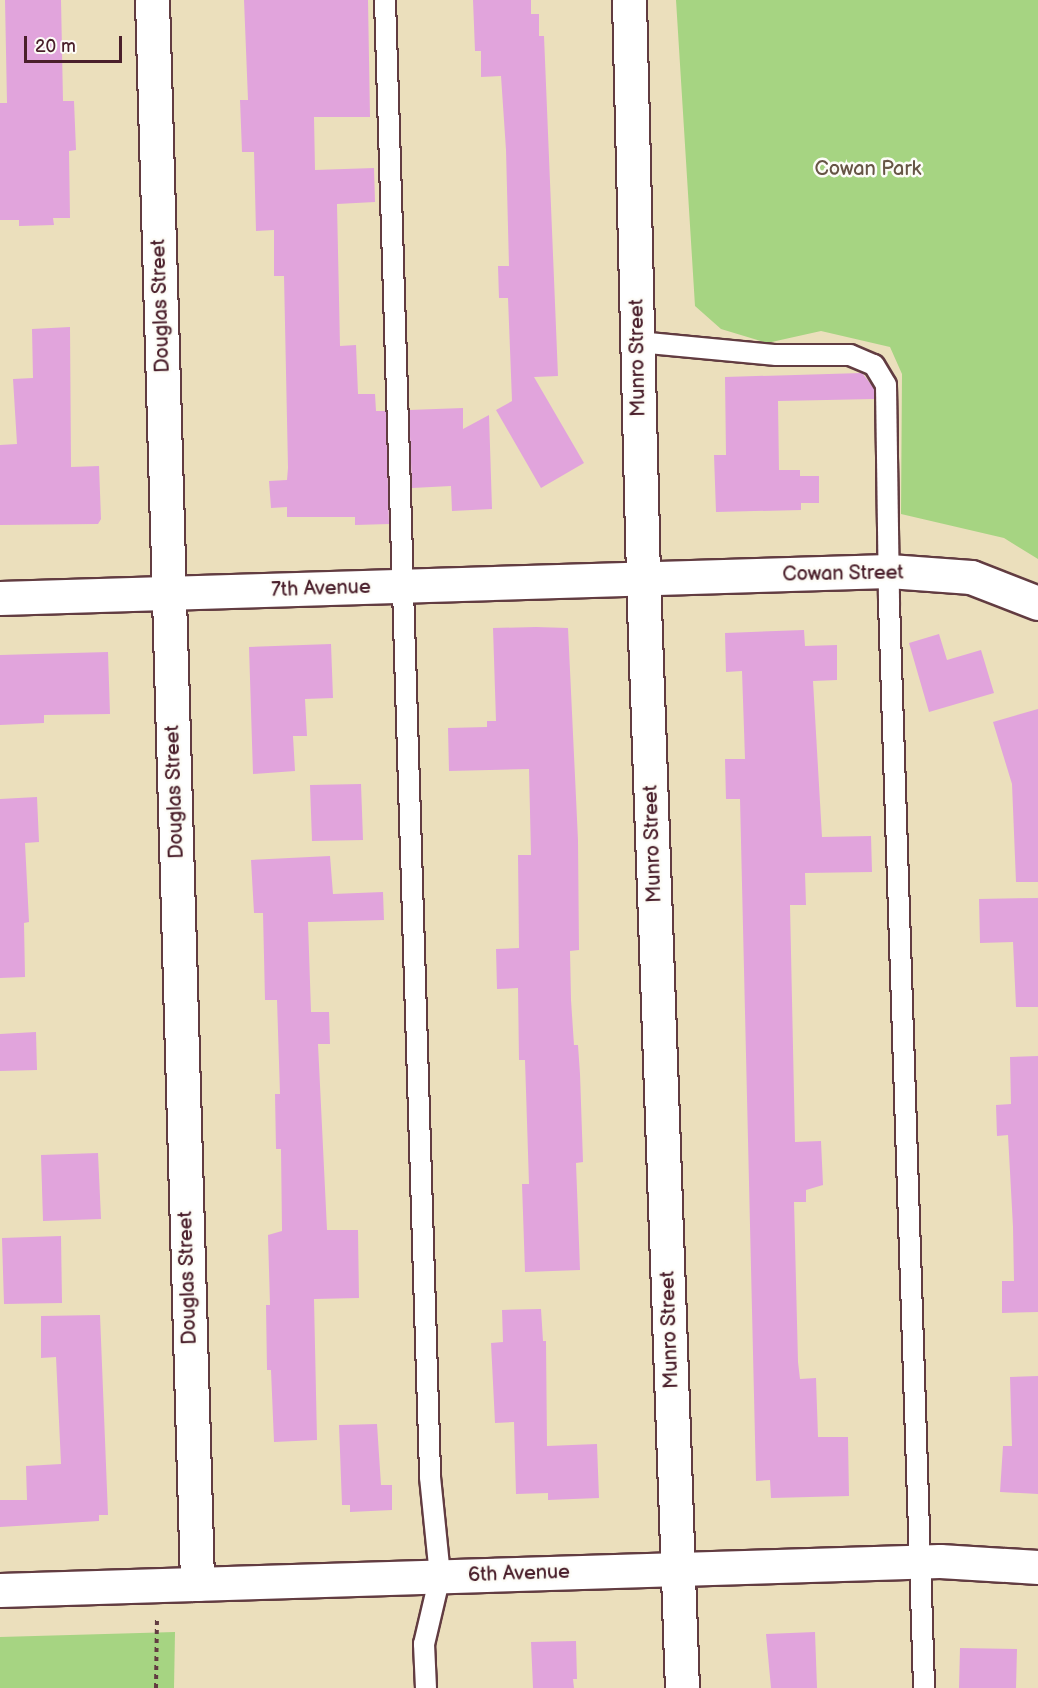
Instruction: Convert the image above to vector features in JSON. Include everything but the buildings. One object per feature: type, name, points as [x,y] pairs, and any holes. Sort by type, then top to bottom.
[{"type":"street","name":"Douglas Street","points":[[152,0],[197,1584]]},
{"type":"street","name":"Munro Street","points":[[629,0],[643,578],[682,1688]]},
{"type":"street","name":"Cowan Street","points":[[643,578],[889,571],[971,577],[1038,603]]},
{"type":"street","name":"7th Avenue","points":[[0,598],[643,578]]},
{"type":"street","name":"6th Avenue","points":[[0,1590],[919,1562],[1038,1567]]},
{"type":"lane","points":[[385,0],[401,586],[430,1477],[440,1576],[424,1644],[426,1688]]},
{"type":"lane","points":[[638,342],[776,355],[850,355],[874,365],[886,385],[889,571],[924,1688]]},
{"type":"path","points":[[156,1688],[157,1618]]},
{"type":"green space","name":"Cowan Park","points":[[676,0],[1038,0],[1038,559],[1004,538],[901,514],[902,374],[890,347],[821,331],[767,343],[721,329],[695,306]]},
{"type":"green space","points":[[175,1632],[174,1688],[0,1688],[0,1637]]}]
